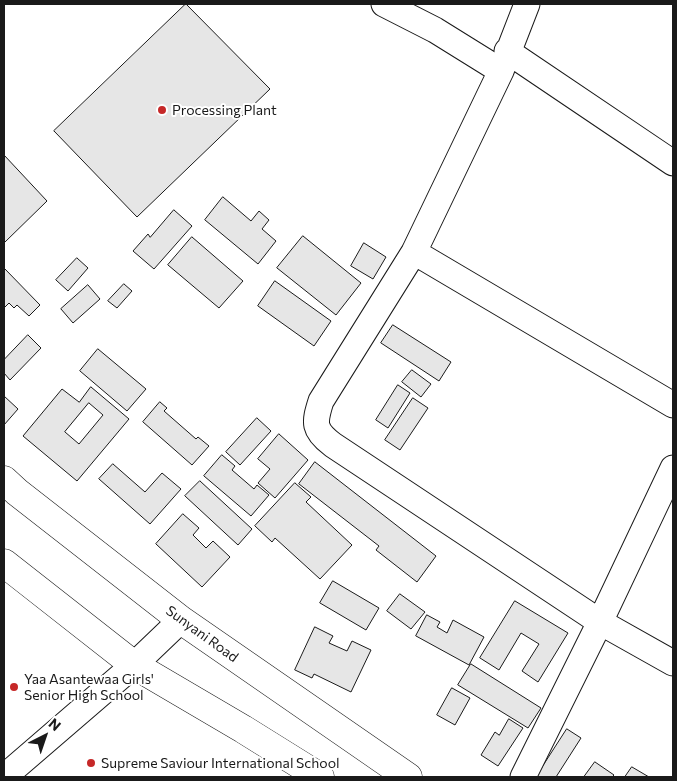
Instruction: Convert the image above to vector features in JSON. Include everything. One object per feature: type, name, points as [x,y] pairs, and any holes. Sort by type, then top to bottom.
[{"type":"main road","name":"Sunyani Road","points":[[4,480],[181,620],[408,777]]},
{"type":"main road","points":[[4,563],[134,665],[320,777]]},
{"type":"street","points":[[384,4],[435,30],[504,61],[673,163]]},
{"type":"street","points":[[527,4],[504,61],[414,252],[321,401],[315,423],[319,433],[333,444],[600,622],[673,663]]},
{"type":"street","points":[[414,252],[673,405]]},
{"type":"street","points":[[523,777],[600,622],[673,468]]},
{"type":"street","points":[[4,777],[134,665],[181,620]]},
{"type":"building","name":"Processing Plant","points":[[186,4],[270,89],[137,217],[54,131]]},
{"type":"building","points":[[4,155],[47,201],[4,243]]},
{"type":"building","points":[[223,197],[251,221],[259,211],[269,220],[262,229],[276,241],[258,264],[205,220]]},
{"type":"building","points":[[174,210],[192,226],[154,269],[133,251],[148,234],[150,237]]},
{"type":"building","points":[[303,236],[361,283],[336,315],[277,268]]},
{"type":"building","points":[[192,237],[243,281],[219,308],[168,265]]},
{"type":"building","points":[[364,243],[386,257],[373,279],[351,266]]},
{"type":"building","points":[[77,258],[88,268],[68,291],[56,280]]},
{"type":"building","points":[[4,268],[40,305],[29,316],[17,305],[14,308],[9,303],[4,308]]},
{"type":"building","points":[[275,281],[331,321],[314,346],[258,306]]},
{"type":"building","points":[[124,284],[132,291],[117,308],[108,301]]},
{"type":"building","points":[[88,285],[100,299],[73,323],[61,309]]},
{"type":"building","points":[[393,325],[451,362],[439,381],[381,343]]},
{"type":"building","points":[[28,335],[41,348],[10,380],[4,373],[4,360]]},
{"type":"building","points":[[98,349],[146,389],[127,411],[80,371]]},
{"type":"building","points":[[412,370],[431,384],[421,397],[402,382]]},
{"type":"building","points":[[398,385],[410,393],[388,428],[376,420]]},
{"type":"building","points":[[91,387],[129,419],[77,481],[23,436],[62,389],[79,402]],"holes":[[[89,403],[103,415],[79,444],[65,432]]]},
{"type":"building","points":[[4,396],[18,409],[4,425]]},
{"type":"building","points":[[413,398],[428,408],[400,450],[385,440]]},
{"type":"building","points":[[160,402],[167,408],[164,411],[196,439],[198,437],[209,446],[192,465],[143,422]]},
{"type":"building","points":[[257,418],[271,431],[240,465],[226,452]]},
{"type":"building","points":[[279,434],[308,460],[275,498],[258,483],[270,469],[258,459]]},
{"type":"building","points":[[222,455],[235,466],[232,470],[254,489],[257,485],[269,495],[251,516],[204,476]]},
{"type":"building","points":[[315,462],[436,556],[417,582],[376,550],[379,546],[299,484]]},
{"type":"building","points":[[113,464],[145,492],[162,473],[181,489],[150,524],[99,479]]},
{"type":"building","points":[[200,481],[252,529],[238,545],[185,496]]},
{"type":"building","points":[[295,483],[311,497],[306,502],[352,545],[320,579],[275,538],[272,542],[255,526]]},
{"type":"building","points":[[183,514],[199,528],[193,535],[206,548],[213,541],[230,557],[202,587],[156,544]]},
{"type":"building","points":[[333,581],[379,608],[366,630],[320,603]]},
{"type":"building","points":[[400,594],[425,612],[411,629],[387,611]]},
{"type":"building","points":[[515,601],[568,633],[538,682],[522,671],[539,644],[521,633],[499,670],[480,658]]},
{"type":"building","points":[[427,615],[440,622],[437,627],[447,633],[453,620],[484,637],[469,665],[416,636]]},
{"type":"building","points":[[315,627],[333,636],[329,643],[347,651],[352,641],[371,650],[351,692],[314,674],[312,678],[295,670]]},
{"type":"building","points":[[471,664],[541,708],[528,728],[458,685]]},
{"type":"building","points":[[452,688],[470,698],[455,725],[437,715]]},
{"type":"building","points":[[509,719],[523,728],[498,766],[481,755],[495,732],[499,735]]},
{"type":"building","points":[[567,729],[581,738],[556,777],[536,777]]},
{"type":"building","points":[[595,762],[614,775],[612,777],[584,777]]},
{"type":"building","points":[[632,767],[649,777],[625,777]]},
{"type":"place","name":"Processing Plant","points":[[162,110]]},
{"type":"place","name":"Yaa Asantewaa Girls' Senior High School","points":[[14,687]]},
{"type":"place","name":"Supreme Saviour International School","points":[[91,763]]}]
